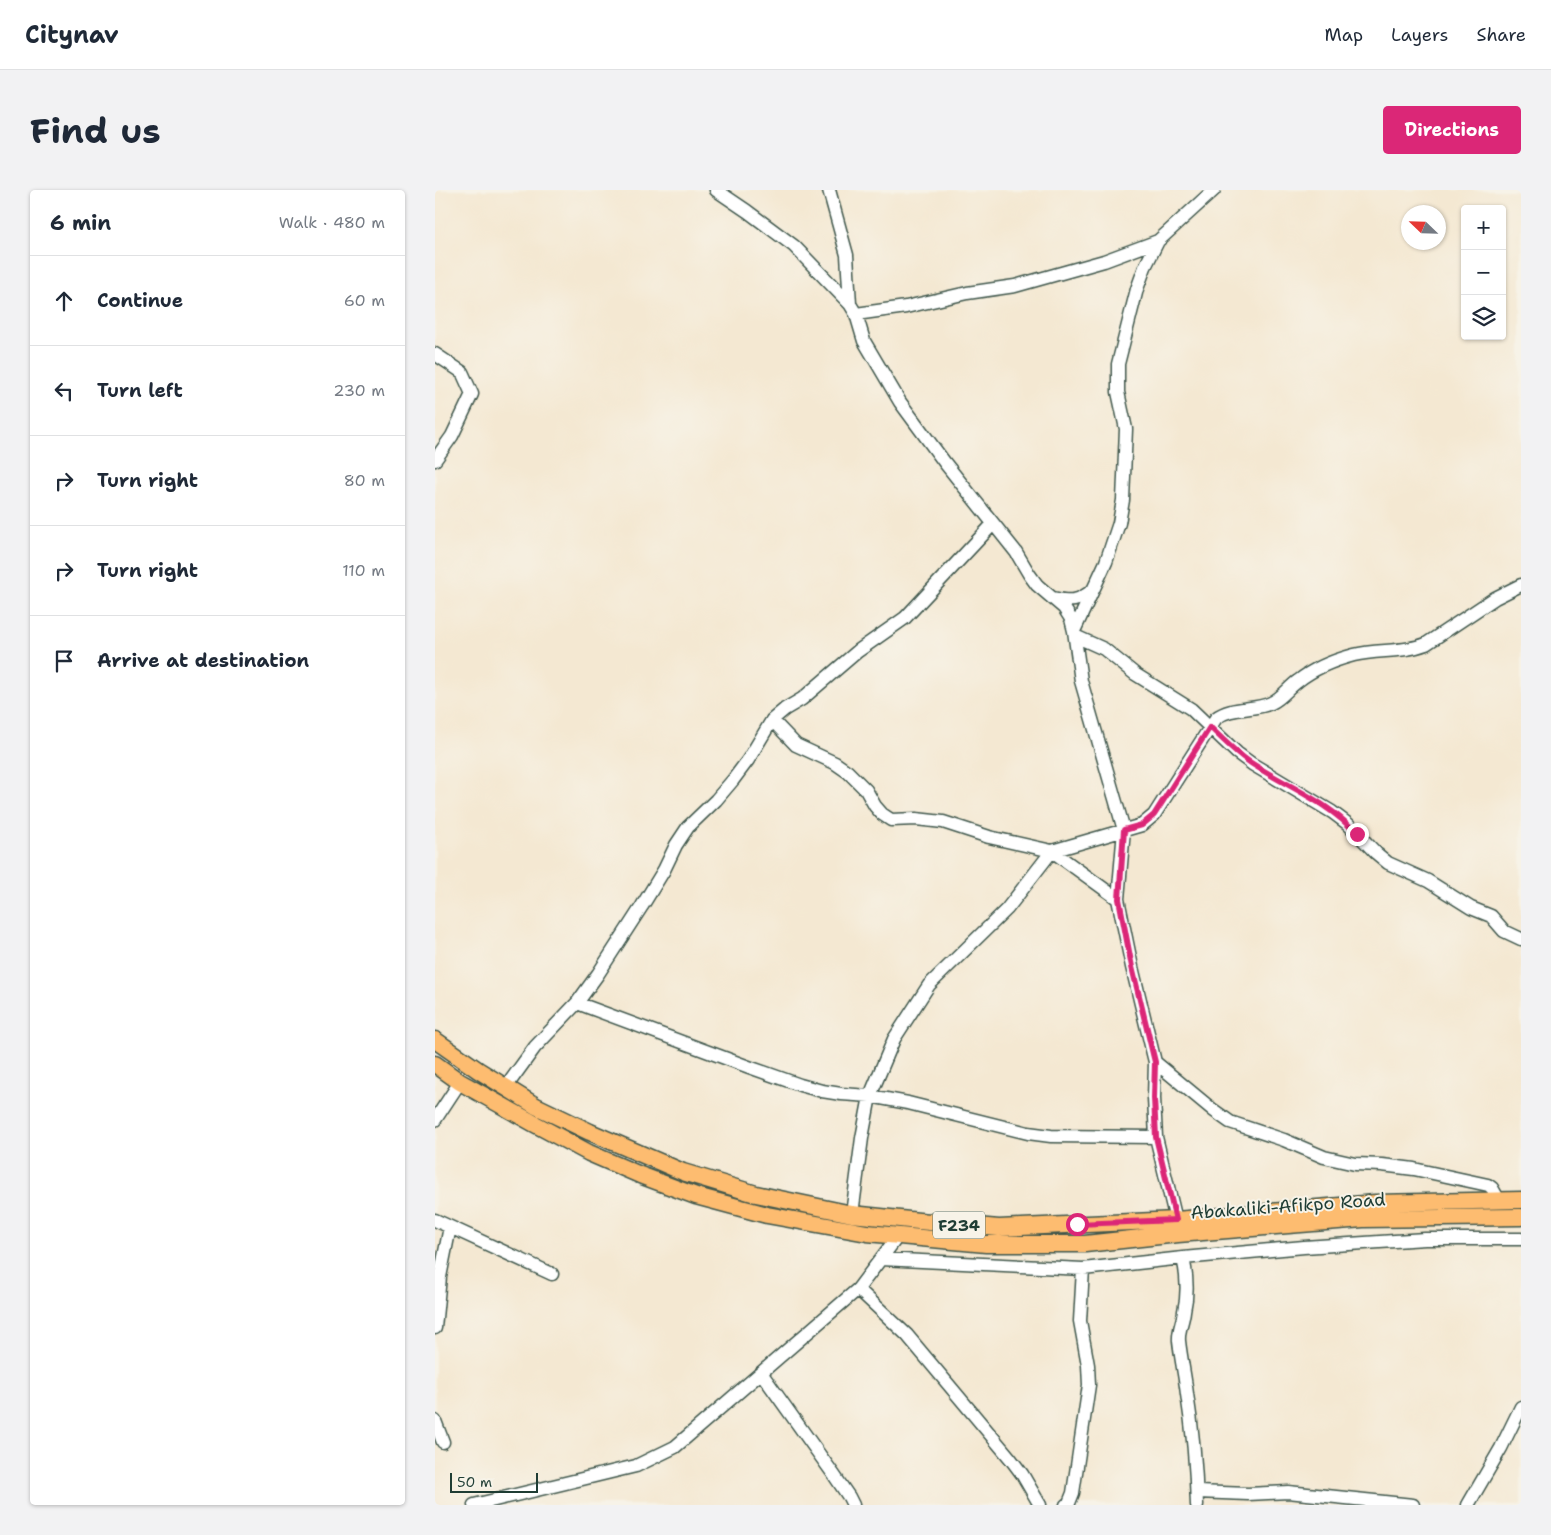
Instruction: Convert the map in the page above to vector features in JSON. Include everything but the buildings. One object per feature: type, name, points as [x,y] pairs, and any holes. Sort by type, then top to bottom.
[{"type":"main road","name":"F234","points":[[435,1040],[536,1106],[590,1132],[683,1172],[756,1194],[852,1214],[999,1228],[1176,1220],[1375,1203],[1521,1200]]},
{"type":"main road","name":"Abakaliki-Afikpo Road","points":[[435,1064],[460,1082],[589,1153],[696,1196],[767,1214],[867,1233],[986,1244],[1085,1244],[1188,1233],[1363,1219],[1521,1217]]},
{"type":"street","points":[[716,190],[731,194],[794,246],[853,309],[906,307],[967,293],[1015,286],[1104,261],[1158,241]]},
{"type":"street","points":[[829,190],[847,255],[853,309],[864,341],[900,402],[921,432],[1016,552],[1037,585],[1064,608],[1071,619],[1075,634],[1081,681],[1124,830],[1119,899],[1132,967],[1155,1062],[1156,1137],[1176,1220]]},
{"type":"street","points":[[1075,634],[1114,540],[1119,523],[1123,500],[1126,429],[1118,392],[1118,364],[1137,289],[1158,241],[1214,190]]},
{"type":"street","points":[[435,354],[461,372],[472,394],[452,436],[435,460]]},
{"type":"street","points":[[506,1088],[535,1047],[577,1003],[642,906],[688,827],[716,800],[733,780],[773,720],[785,709],[802,699],[858,651],[905,618],[993,524]]},
{"type":"street","points":[[852,1214],[862,1138],[870,1096],[894,1039],[929,985],[1007,909],[1052,851],[1142,825],[1154,815],[1216,718],[1223,712],[1271,703],[1311,673],[1354,655],[1380,650],[1417,648],[1495,598],[1521,585]]},
{"type":"street","points":[[1053,598],[1070,601],[1076,600],[1083,598],[1094,589]]},
{"type":"street","points":[[1075,634],[1104,649],[1135,674],[1191,709],[1237,753],[1252,764],[1320,804],[1349,824],[1376,853],[1389,863],[1428,881],[1471,908],[1491,916],[1504,931],[1521,939]]},
{"type":"street","points":[[773,720],[796,744],[849,772],[866,790],[875,806],[891,820],[916,819],[943,822],[989,837],[1052,851],[1119,899]]},
{"type":"street","points":[[577,1003],[800,1085],[841,1094],[870,1096],[908,1103],[1028,1133],[1051,1136],[1156,1137]]},
{"type":"street","points":[[1155,1062],[1230,1122],[1284,1140],[1324,1157],[1341,1161],[1414,1169],[1488,1185],[1493,1188],[1499,1200]]},
{"type":"street","points":[[435,1120],[460,1082]]},
{"type":"street","points":[[435,1220],[552,1274]]},
{"type":"street","points":[[435,1328],[440,1277],[450,1227]]},
{"type":"street","points":[[474,1505],[636,1466],[675,1447],[858,1289],[898,1236]]},
{"type":"street","points":[[881,1259],[1083,1269],[1304,1247],[1425,1239],[1521,1239]]},
{"type":"street","points":[[1183,1258],[1186,1299],[1179,1340],[1192,1435],[1197,1498],[1287,1492],[1413,1505]]},
{"type":"street","points":[[1066,1505],[1069,1503],[1073,1493],[1089,1385],[1088,1365],[1080,1321],[1083,1269]]},
{"type":"street","points":[[858,1289],[907,1335],[1022,1474],[1040,1505]]},
{"type":"street","points":[[761,1374],[853,1505]]},
{"type":"street","points":[[1468,1505],[1501,1448],[1521,1407]]},
{"type":"street","points":[[435,1421],[443,1442]]},
{"type":"route","points":[[1077,1224],[1176,1220],[1156,1137],[1155,1062],[1124,932],[1119,899],[1124,830],[1142,825],[1154,815],[1210,727],[1237,753],[1252,764],[1320,804],[1349,824],[1357,834]]}]
